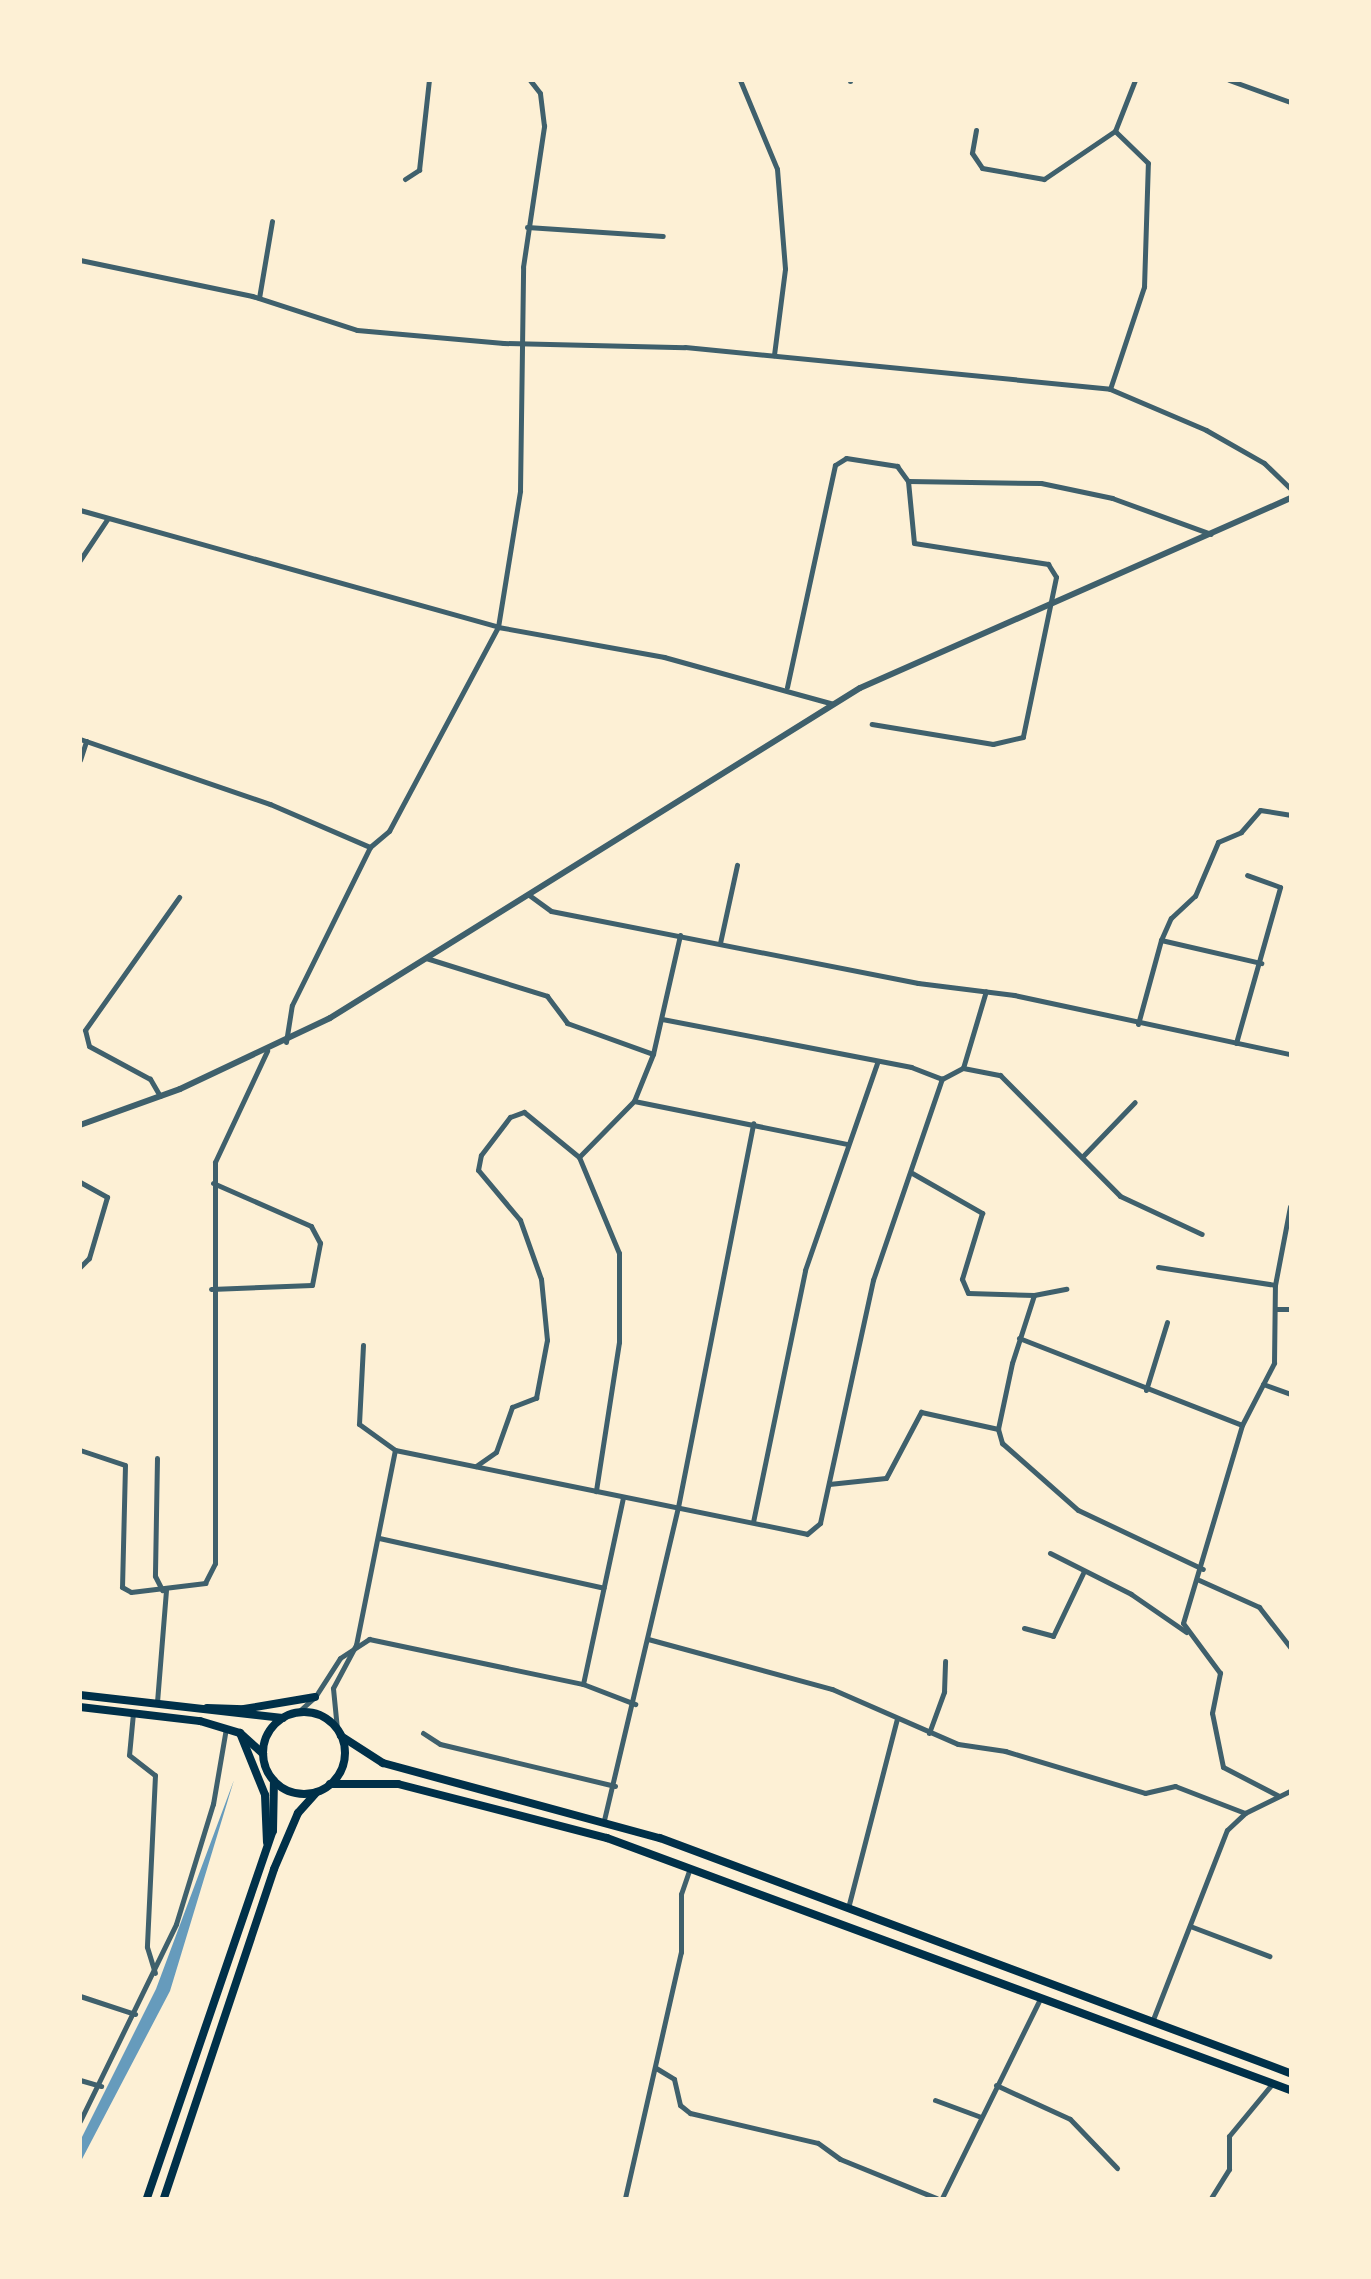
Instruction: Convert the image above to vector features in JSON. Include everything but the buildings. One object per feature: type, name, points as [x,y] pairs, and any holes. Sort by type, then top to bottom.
[{"type":"main road","points":[[80,1695],[156,1702],[244,1718],[283,1718],[297,1713],[323,1718],[339,1733],[383,1763],[604,1820],[1290,2073]]},
{"type":"main road","points":[[176,1705],[244,1709],[316,1698]]},
{"type":"main road","points":[[80,1707],[134,1712],[226,1728],[240,1733],[263,1755],[274,1782],[277,1818],[147,2199]]},
{"type":"main road","points":[[263,1755],[268,1734],[283,1718]]},
{"type":"main road","points":[[240,1733],[265,1795],[267,1845]]},
{"type":"main road","points":[[164,2199],[274,1869],[299,1813],[317,1792],[330,1784],[344,1762],[339,1733]]},
{"type":"main road","points":[[274,1782],[294,1793],[317,1792]]},
{"type":"main road","points":[[330,1784],[398,1784],[607,1838],[1290,2090]]},
{"type":"street","points":[[405,178],[419,170],[429,80]]},
{"type":"street","points":[[286,1042],[292,1004],[370,847],[389,831],[498,627],[522,476],[521,344],[527,227],[544,126],[540,93],[530,80]]},
{"type":"street","points":[[740,80],[777,169],[785,269],[774,355]]},
{"type":"street","points":[[976,130],[972,153],[982,168],[1044,179],[1115,131],[1135,80]]},
{"type":"street","points":[[1229,80],[1290,102]]},
{"type":"street","points":[[1110,389],[1143,289],[1148,167],[1143,153],[1115,131]]},
{"type":"street","points":[[259,298],[272,221]]},
{"type":"street","points":[[527,227],[663,236]]},
{"type":"street","points":[[80,260],[259,298],[358,330],[521,344],[774,355],[1110,389],[1206,430],[1264,463],[1290,488]]},
{"type":"street","points":[[786,687],[837,461],[887,463],[908,481],[1041,483],[1112,498],[1211,534]]},
{"type":"street","points":[[872,724],[993,744],[1023,737],[1052,605],[1056,572],[1048,565],[914,543],[908,481]]},
{"type":"street","points":[[80,1125],[160,1096],[286,1042],[529,895],[833,704],[1290,498]]},
{"type":"street","points":[[80,510],[498,627],[786,687],[833,704]]},
{"type":"street","points":[[80,560],[108,518]]},
{"type":"street","points":[[80,760],[83,740],[270,804],[370,847]]},
{"type":"street","points":[[1138,1024],[1161,940],[1171,918],[1195,896],[1218,842],[1241,832],[1260,810],[1290,815]]},
{"type":"street","points":[[720,943],[737,865]]},
{"type":"street","points":[[1236,1043],[1261,963],[1280,887],[1247,875]]},
{"type":"street","points":[[529,895],[551,911],[642,930],[680,934],[905,981],[986,990],[1290,1054]]},
{"type":"street","points":[[160,1096],[150,1079],[89,1046],[85,1030],[179,897]]},
{"type":"street","points":[[579,1157],[634,1101],[653,1054],[680,934]]},
{"type":"street","points":[[1161,940],[1261,963]]},
{"type":"street","points":[[426,958],[547,996],[568,1023],[653,1054]]},
{"type":"street","points":[[962,1068],[986,990]]},
{"type":"street","points":[[662,1019],[942,1079],[962,1068],[1000,1075],[1014,1086],[1120,1196],[1202,1234]]},
{"type":"street","points":[[80,1450],[125,1465],[122,1587],[164,1590],[205,1583],[215,1563],[211,1290],[213,1183],[218,1149],[267,1051]]},
{"type":"street","points":[[753,1522],[799,1291],[877,1063]]},
{"type":"street","points":[[363,1345],[359,1424],[395,1450],[807,1534],[820,1522],[873,1280],[912,1173],[942,1079]]},
{"type":"street","points":[[634,1101],[848,1144]]},
{"type":"street","points":[[1082,1157],[1135,1102]]},
{"type":"street","points":[[476,1466],[496,1452],[512,1408],[536,1398],[547,1340],[539,1272],[515,1210],[481,1178],[481,1155],[510,1117],[524,1112],[579,1157],[605,1208],[623,1295],[596,1491]]},
{"type":"street","points":[[604,1820],[635,1704],[678,1507],[752,1124]]},
{"type":"street","points":[[912,1173],[982,1213],[962,1279],[968,1293],[1034,1295],[1066,1289]]},
{"type":"street","points":[[80,1182],[107,1197],[89,1258],[80,1267]]},
{"type":"street","points":[[211,1290],[312,1285],[320,1243],[310,1226],[213,1183]]},
{"type":"street","points":[[1186,1632],[1184,1618],[1203,1569],[1242,1425],[1274,1363],[1277,1309],[1275,1285],[1290,1206]]},
{"type":"street","points":[[1158,1267],[1275,1285]]},
{"type":"street","points":[[1034,1295],[1019,1338],[998,1429],[1008,1450],[1077,1510],[1203,1569]]},
{"type":"street","points":[[1277,1309],[1290,1309]]},
{"type":"street","points":[[1146,1390],[1167,1322]]},
{"type":"street","points":[[1019,1338],[1146,1390],[1242,1425]]},
{"type":"street","points":[[1263,1384],[1290,1394]]},
{"type":"street","points":[[829,1484],[886,1478],[921,1412],[998,1429]]},
{"type":"street","points":[[339,1733],[333,1688],[356,1645],[395,1450]]},
{"type":"street","points":[[156,1458],[155,1576],[164,1590],[156,1702]]},
{"type":"street","points":[[583,1684],[623,1497]]},
{"type":"street","points":[[379,1538],[604,1588]]},
{"type":"street","points":[[1050,1553],[1186,1632],[1220,1673],[1213,1721],[1223,1767],[1279,1796]]},
{"type":"street","points":[[1024,1628],[1053,1636],[1084,1571]]},
{"type":"street","points":[[1199,1580],[1259,1607],[1290,1647]]},
{"type":"street","points":[[297,1713],[316,1698],[330,1669],[356,1645],[384,1639],[583,1684],[635,1704]]},
{"type":"street","points":[[648,1639],[832,1689],[929,1733],[1145,1793],[1175,1786],[1245,1813]]},
{"type":"street","points":[[929,1733],[944,1692],[945,1661]]},
{"type":"street","points":[[134,1712],[129,1755],[155,1775],[147,1947],[155,1973]]},
{"type":"street","points":[[848,1908],[897,1719]]},
{"type":"street","points":[[80,2121],[101,2086],[155,1973],[213,1804],[226,1728]]},
{"type":"street","points":[[423,1733],[437,1743],[615,1786]]},
{"type":"street","points":[[1152,2022],[1227,1830],[1245,1813],[1290,1791]]},
{"type":"street","points":[[625,2199],[681,1952],[681,1894],[690,1867]]},
{"type":"street","points":[[1190,1926],[1269,1956]]},
{"type":"street","points":[[80,1996],[135,2014]]},
{"type":"street","points":[[942,2199],[1040,1999]]},
{"type":"street","points":[[656,2068],[674,2079],[680,2105],[690,2113],[807,2139],[936,2199]]},
{"type":"street","points":[[80,2080],[101,2086]]},
{"type":"street","points":[[1211,2199],[1229,2169],[1229,2136],[1272,2084]]},
{"type":"street","points":[[996,2085],[1070,2119],[1117,2168]]},
{"type":"street","points":[[935,2100],[981,2117]]},
{"type":"water","points":[[234,1780],[170,1991],[81,2161],[81,2139],[156,1989]]}]
